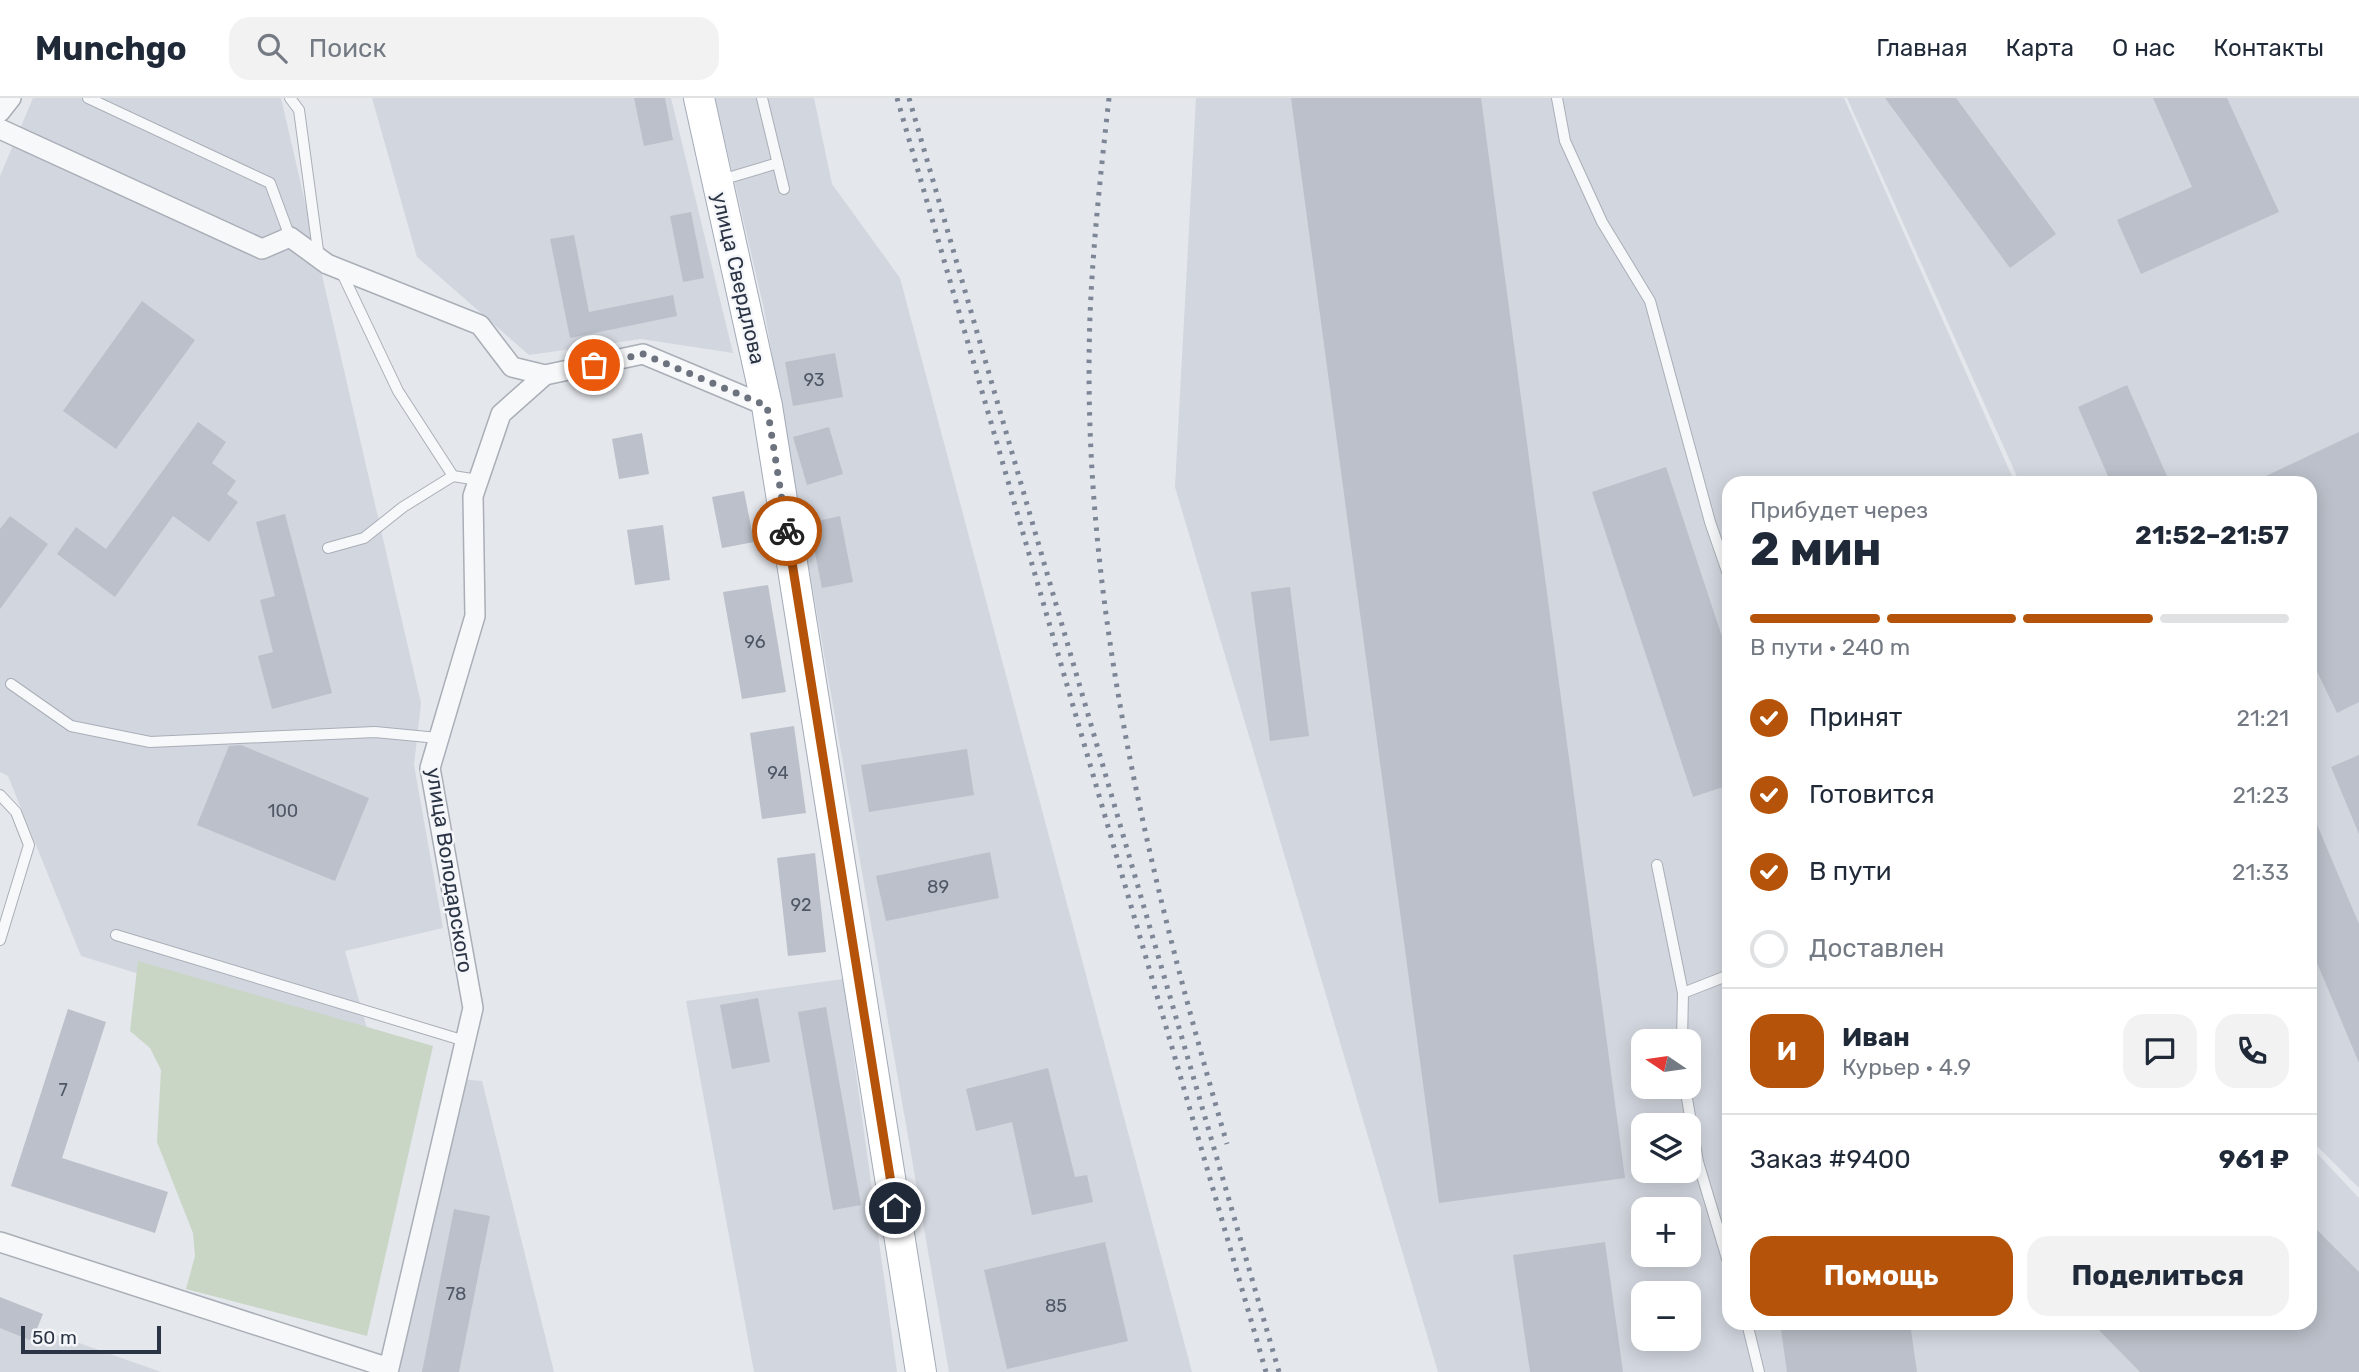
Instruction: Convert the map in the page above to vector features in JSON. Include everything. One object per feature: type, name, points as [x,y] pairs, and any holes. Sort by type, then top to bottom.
[{"type":"main road","name":"улица Свердлова","points":[[699,98],[767,406],[921,1372]]},
{"type":"street","points":[[0,112],[11,98]]},
{"type":"street","points":[[0,129],[262,248],[290,237],[340,269],[480,326],[512,367],[545,375]]},
{"type":"street","name":"улица Володарского","points":[[0,1242],[388,1370],[473,1008],[430,768],[475,616],[473,496],[501,414],[545,375],[643,354],[767,406]]},
{"type":"lane","points":[[88,98],[270,183],[290,237]]},
{"type":"lane","points":[[289,98],[299,110],[319,258]]},
{"type":"lane","points":[[762,98],[784,189]]},
{"type":"lane","points":[[1557,98],[1565,141],[1602,222],[1650,301],[1710,522],[1722,557]]},
{"type":"lane","points":[[717,182],[778,163]]},
{"type":"lane","points":[[340,269],[398,391],[453,476]]},
{"type":"lane","points":[[328,548],[364,538],[402,507],[453,476],[478,480]]},
{"type":"lane","points":[[11,684],[71,726],[150,742],[375,732],[439,738]]},
{"type":"lane","points":[[0,795],[16,811],[29,845],[0,940]]},
{"type":"lane","points":[[1657,865],[1684,993],[1682,1029]]},
{"type":"lane","points":[[116,935],[465,1041]]},
{"type":"lane","points":[[1684,993],[1722,978]]},
{"type":"lane","points":[[1687,1099],[1698,1162],[1722,1242]]},
{"type":"lane","points":[[1749,1330],[1759,1372]]},
{"type":"shaded area","points":[[33,98],[281,98],[421,703],[414,765],[443,928],[345,951],[372,1046],[81,956],[8,776],[0,772],[0,176]]},
{"type":"shaded area","points":[[372,98],[671,98],[733,353],[641,339],[529,355],[417,257]]},
{"type":"shaded area","points":[[715,98],[814,98],[832,184],[900,278],[1192,1372],[949,1372],[764,309]]},
{"type":"shaded area","points":[[1196,98],[1844,98],[2012,476],[1722,476],[1722,1330],[2317,1330],[2317,1153],[2359,1198],[2359,1372],[1438,1372],[1175,487]]},
{"type":"shaded area","points":[[1847,98],[2359,98],[2359,1188],[2317,1146],[2317,476],[2017,476]]},
{"type":"shaded area","points":[[843,979],[897,1372],[754,1372],[686,1001]]},
{"type":"shaded area","points":[[460,1079],[482,1081],[554,1372],[390,1372]]},
{"type":"shaded area","points":[[0,1315],[161,1372],[0,1372]]},
{"type":"green space","points":[[138,961],[433,1046],[367,1336],[186,1289],[195,1256],[193,1233],[157,1142],[161,1070],[150,1048],[130,1031]]},
{"type":"building","points":[[634,98],[665,98],[673,140],[644,146]]},
{"type":"building","points":[[1291,98],[1481,98],[1625,1178],[1439,1203]]},
{"type":"building","points":[[1885,98],[1956,98],[2056,234],[2010,268]]},
{"type":"building","points":[[2153,98],[2227,98],[2279,212],[2141,274],[2117,220],[2192,187]]},
{"type":"building","points":[[691,212],[704,278],[683,282],[670,216]]},
{"type":"building","points":[[574,235],[589,312],[673,295],[677,316],[570,338],[550,239]]},
{"type":"building","points":[[142,301],[195,340],[116,449],[63,411]]},
{"type":"building","points":[[835,353],[843,397],[793,406],[785,362]]},
{"type":"building","points":[[2127,385],[2167,476],[2108,476],[2078,407]]},
{"type":"building","points":[[198,422],[226,442],[212,463],[236,481],[227,494],[238,502],[209,542],[173,516],[115,597],[57,554],[76,527],[106,549]]},
{"type":"building","points":[[829,427],[843,474],[807,485],[793,437]]},
{"type":"building","points":[[2359,432],[2359,702],[2337,713],[2317,672],[2317,476],[2266,476]]},
{"type":"building","points":[[642,433],[649,474],[619,479],[612,439]]},
{"type":"building","points":[[1666,467],[1722,637],[1722,787],[1693,797],[1592,492]]},
{"type":"building","points":[[744,491],[754,542],[722,548],[712,497]]},
{"type":"building","points":[[285,514],[332,693],[272,709],[258,656],[273,652],[260,600],[275,596],[256,522]]},
{"type":"building","points":[[10,516],[48,544],[0,609],[0,529]]},
{"type":"building","points":[[840,516],[853,582],[822,588],[809,523]]},
{"type":"building","points":[[663,525],[670,580],[635,585],[627,530]]},
{"type":"building","points":[[768,585],[786,692],[742,699],[723,592]]},
{"type":"building","points":[[1290,587],[1309,736],[1270,741],[1251,592]]},
{"type":"building","points":[[794,726],[806,813],[762,819],[750,733]]},
{"type":"building","points":[[241,745],[369,798],[335,881],[197,825],[229,746]]},
{"type":"building","points":[[967,749],[974,795],[869,812],[861,765]]},
{"type":"building","points":[[2359,755],[2359,834],[2331,767]]},
{"type":"building","points":[[2317,825],[2359,924],[2359,1063],[2317,963]]},
{"type":"building","points":[[990,852],[999,898],[886,921],[876,876]]},
{"type":"building","points":[[815,853],[826,952],[788,956],[777,858]]},
{"type":"building","points":[[758,998],[770,1062],[732,1069],[720,1005]]},
{"type":"building","points":[[826,1007],[861,1205],[833,1210],[798,1012]]},
{"type":"building","points":[[68,1009],[106,1022],[62,1158],[168,1192],[155,1233],[11,1186]]},
{"type":"building","points":[[1048,1068],[1075,1177],[1087,1175],[1093,1202],[1032,1215],[1012,1122],[976,1131],[966,1089]]},
{"type":"building","points":[[454,1209],[490,1216],[459,1372],[422,1372]]},
{"type":"building","points":[[2317,1230],[2359,1272],[2359,1372],[2140,1372],[2099,1330],[2317,1330]]},
{"type":"building","points":[[1105,1242],[1128,1341],[1007,1369],[984,1270]]},
{"type":"building","points":[[1605,1242],[1623,1372],[1530,1372],[1513,1255]]},
{"type":"building","points":[[0,1297],[43,1314],[32,1341],[0,1328]]},
{"type":"building","points":[[1781,1330],[1911,1330],[1917,1372],[1787,1372]]},
{"type":"railway","points":[[897,98],[1266,1372]]},
{"type":"railway","points":[[909,98],[1279,1372]]},
{"type":"railway","points":[[1109,98],[1095,234],[1090,316],[1090,422],[1096,527],[1108,631],[1147,838],[1171,941],[1227,1144]]},
{"type":"way so far","points":[[594,365],[643,354],[767,406],[787,531]]},
{"type":"route","points":[[787,531],[895,1208]]}]
